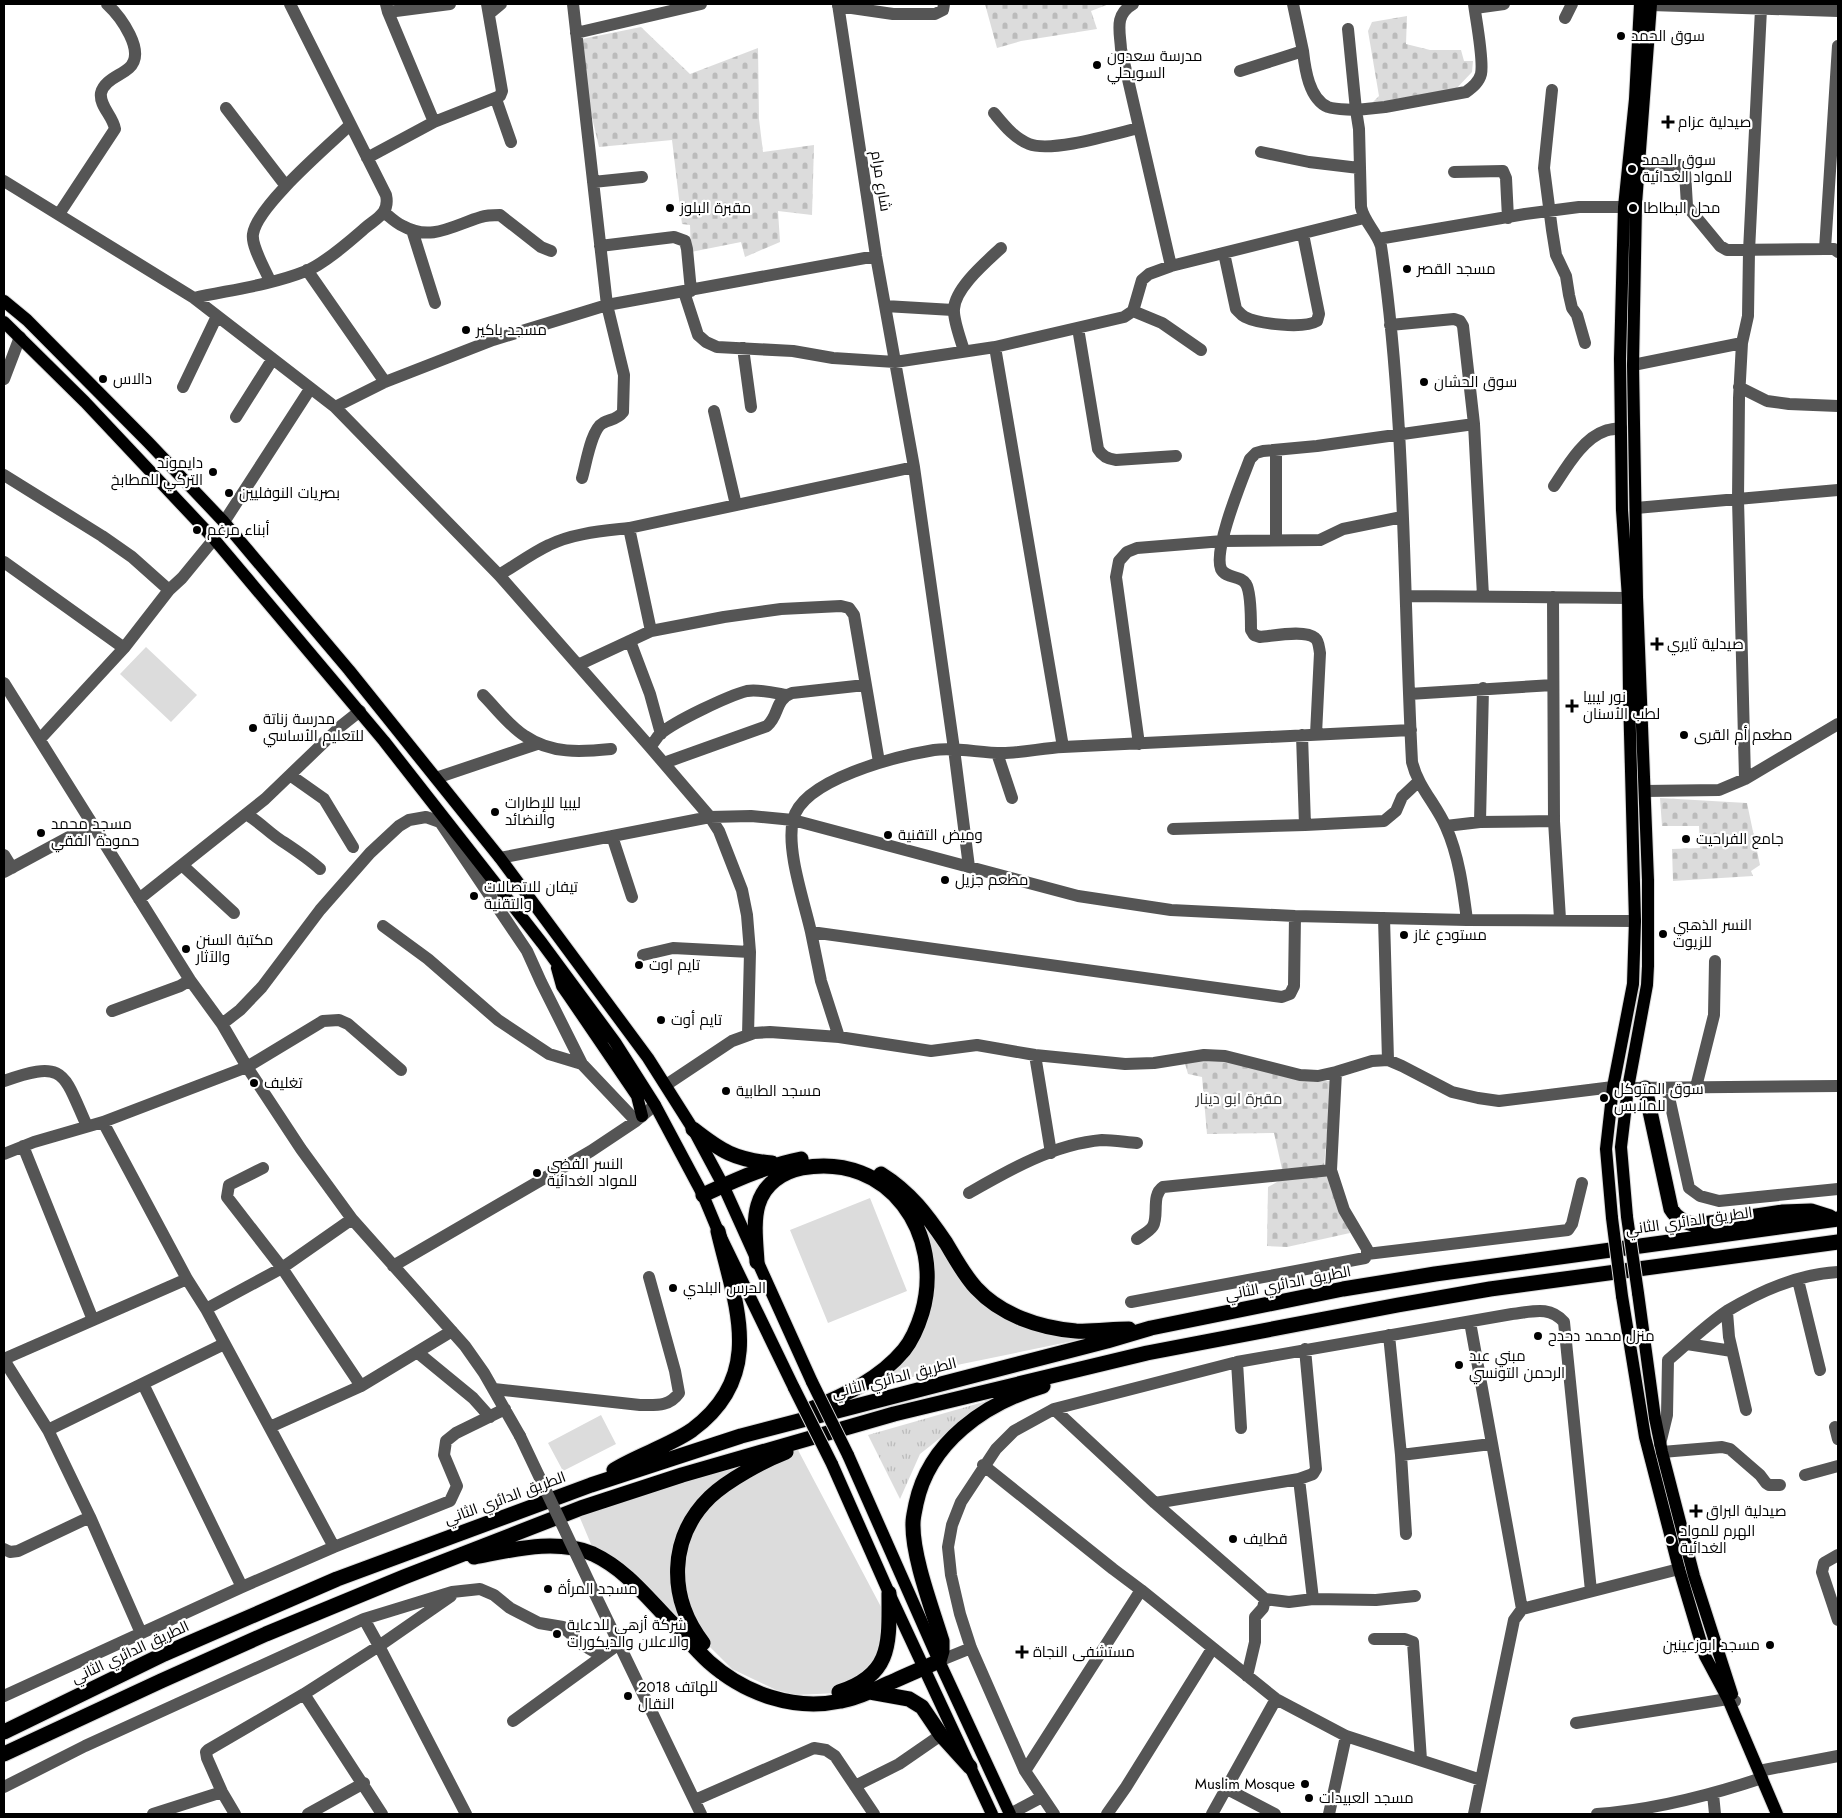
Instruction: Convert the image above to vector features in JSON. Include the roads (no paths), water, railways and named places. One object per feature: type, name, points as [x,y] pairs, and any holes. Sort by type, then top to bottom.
[{"type":"highway","points":[[1645,1088],[1671,1208],[1679,1219],[1697,1225],[1783,1212],[1811,1212],[1838,1219]]},
{"type":"highway","points":[[693,1129],[717,1148],[736,1157],[776,1164]]},
{"type":"highway","points":[[703,1194],[776,1164],[802,1158],[835,1158],[867,1166],[898,1185],[920,1208],[976,1288],[998,1306],[1023,1320],[1049,1327],[1077,1331],[1151,1328]]},
{"type":"highway","points":[[741,1436],[839,1397],[861,1386],[882,1371],[904,1350],[918,1324],[925,1300],[928,1276],[920,1232],[906,1206],[884,1186],[861,1173],[834,1166],[810,1166],[792,1170],[778,1175],[766,1188],[758,1204],[756,1225],[757,1262]]},
{"type":"highway","name":"الطريق الدائري الثاني","points":[[4,1732],[164,1654],[319,1587],[591,1485],[741,1436],[1151,1328],[1344,1289],[1435,1274],[1838,1219]]},
{"type":"highway","points":[[591,1485],[646,1452],[691,1430],[707,1417],[728,1389],[736,1372],[739,1355],[739,1314],[718,1231]]},
{"type":"highway","points":[[4,1754],[258,1638],[438,1563],[639,1488],[827,1433],[976,1393],[1147,1353],[1388,1306],[1490,1289],[1838,1242]]},
{"type":"highway","points":[[438,1563],[542,1546],[565,1547],[583,1551],[594,1555],[627,1576],[709,1662],[752,1690],[774,1699],[816,1705],[843,1701],[870,1692],[939,1662],[942,1640],[916,1554],[913,1522],[919,1491],[931,1464],[951,1437],[978,1415],[1030,1390],[1095,1373],[1147,1353]]},
{"type":"highway","points":[[827,1433],[814,1441],[781,1454],[725,1484],[696,1513],[686,1530],[679,1554],[677,1586],[682,1606],[691,1628],[707,1649],[732,1669],[776,1690],[796,1695],[816,1696],[841,1692],[857,1686],[872,1676],[887,1650],[889,1638],[889,1593]]},
{"type":"highway","points":[[870,1692],[908,1699],[922,1707],[941,1735],[970,1767]]},
{"type":"main road","points":[[1647,4],[1639,165],[1633,365],[1636,508],[1635,921],[1633,984],[1612,1087],[1606,1149],[1612,1218],[1622,1296],[1645,1437],[1679,1568],[1705,1656],[1732,1700]]},
{"type":"main road","points":[[1647,4],[1624,207],[1620,428],[1622,510],[1628,598],[1635,696],[1645,790],[1648,966],[1647,985],[1628,1088],[1621,1147],[1627,1217],[1661,1448],[1694,1576],[1732,1700],[1782,1814]]},
{"type":"main road","points":[[4,301],[27,320],[97,390],[224,522],[398,731],[500,858],[666,1085],[693,1129],[723,1185],[812,1382],[848,1455],[939,1662],[1010,1814]]},
{"type":"main road","points":[[4,322],[85,402],[214,539],[384,741],[554,959],[615,1042],[655,1105],[703,1194],[718,1231],[832,1464],[889,1593],[992,1814]]},
{"type":"main road","points":[[85,402],[97,390]]},
{"type":"main road","points":[[384,741],[398,731]]},
{"type":"main road","points":[[554,959],[562,986],[637,1096],[639,1118]]},
{"type":"main road","points":[[1763,1774],[1777,1814]]},
{"type":"street","points":[[59,214],[115,129],[114,120],[102,104],[101,93],[106,84],[131,66],[134,60],[136,50],[128,32],[117,13],[107,4]]},
{"type":"street","points":[[194,298],[270,281],[307,270],[344,246],[384,212],[388,204],[386,195],[290,4]]},
{"type":"street","points":[[434,122],[387,8],[450,4]]},
{"type":"street","points":[[367,158],[434,122],[500,96],[502,91],[488,9],[502,4]]},
{"type":"street","points":[[573,4],[607,305],[624,375],[623,412],[618,418],[601,424],[595,432],[582,478]]},
{"type":"street","points":[[576,33],[655,9],[701,4]]},
{"type":"street","points":[[838,5],[893,14],[935,14],[943,10],[944,4]]},
{"type":"street","points":[[1132,4],[1122,12],[1119,23],[1121,49],[1171,266]]},
{"type":"street","points":[[1293,4],[1302,39],[1306,70],[1312,89],[1319,102],[1329,108],[1356,110],[1385,107],[1466,92],[1479,79],[1482,67],[1474,6],[1504,4]]},
{"type":"street","points":[[1566,18],[1572,4]]},
{"type":"street","points":[[1647,4],[1761,9],[1812,7],[1838,11]]},
{"type":"street","name":"شارع مرام","points":[[838,5],[876,256],[914,467],[969,867]]},
{"type":"street","points":[[1745,779],[1738,499],[1739,388],[1742,343],[1748,316],[1749,251],[1761,9]]},
{"type":"street","points":[[1348,29],[1359,129],[1361,206],[1364,218],[1378,239],[1382,253],[1390,325],[1399,436],[1412,762],[1419,782],[1446,826],[1458,868],[1466,920]]},
{"type":"street","points":[[1825,249],[1834,170],[1838,46]]},
{"type":"street","points":[[1240,71],[1303,51]]},
{"type":"street","points":[[1552,90],[1544,168],[1556,255],[1566,276],[1572,308],[1578,315],[1584,343]]},
{"type":"street","points":[[496,99],[511,142]]},
{"type":"street","points":[[226,108],[286,186]]},
{"type":"street","points":[[994,113],[1010,132],[1020,140],[1041,148],[1139,128]]},
{"type":"street","points":[[270,281],[255,245],[253,236],[255,226],[286,186],[350,124]]},
{"type":"street","points":[[1261,152],[1309,162],[1359,168]]},
{"type":"street","points":[[1639,165],[1683,166],[1687,206],[1720,246],[1726,250],[1825,249],[1838,252]]},
{"type":"street","points":[[1454,172],[1503,172],[1506,178],[1508,218]]},
{"type":"street","points":[[593,182],[642,177]]},
{"type":"street","points":[[4,181],[194,298],[335,407],[499,575],[664,763],[710,817],[726,849],[742,890],[747,915],[750,952],[748,1035]]},
{"type":"street","points":[[1378,239],[1579,207],[1624,207]]},
{"type":"street","points":[[384,212],[401,226],[427,234],[442,232],[482,217],[500,215],[542,247],[551,251]]},
{"type":"street","points":[[600,246],[674,237],[685,241],[687,249],[688,291],[698,335],[706,342],[717,346],[793,351],[833,358],[895,362],[995,346],[1124,318],[1133,311],[1142,280],[1149,274],[1171,266],[1364,218]]},
{"type":"street","points":[[412,230],[435,303]]},
{"type":"street","points":[[1224,253],[1236,309],[1240,313],[1245,317],[1280,325],[1311,325],[1317,321],[1319,314],[1303,234]]},
{"type":"street","points":[[964,351],[954,310],[956,299],[969,281],[1001,248]]},
{"type":"street","points":[[335,407],[385,382],[493,340],[607,305],[876,256]]},
{"type":"street","points":[[307,270],[385,382]]},
{"type":"street","points":[[885,306],[954,310]]},
{"type":"street","points":[[1133,311],[1162,323],[1201,350]]},
{"type":"street","points":[[183,387],[217,316]]},
{"type":"street","points":[[1390,325],[1454,319],[1460,321],[1463,326],[1474,424],[1483,596]]},
{"type":"street","points":[[1078,328],[1100,452],[1106,458],[1116,460],[1176,456]]},
{"type":"street","points":[[4,378],[20,338]]},
{"type":"street","points":[[1633,365],[1742,343]]},
{"type":"street","points":[[995,346],[1063,747]]},
{"type":"street","points":[[743,348],[750,407]]},
{"type":"street","points":[[236,417],[272,360]]},
{"type":"street","points":[[1739,388],[1766,401],[1838,406]]},
{"type":"street","points":[[224,522],[310,389]]},
{"type":"street","points":[[714,411],[736,505]]},
{"type":"street","points":[[1316,734],[1320,664],[1319,644],[1315,638],[1304,633],[1260,637],[1254,635],[1246,584],[1225,574],[1220,567],[1227,523],[1250,459],[1259,452],[1399,436],[1474,424]]},
{"type":"street","points":[[1554,486],[1580,449],[1593,437],[1604,431],[1620,428]]},
{"type":"street","points":[[1276,450],[1276,539]]},
{"type":"street","points":[[499,575],[550,544],[573,537],[630,528],[914,467]]},
{"type":"street","points":[[4,475],[102,536],[132,557],[169,590]]},
{"type":"street","points":[[1636,508],[1838,490]]},
{"type":"street","points":[[1139,744],[1116,577],[1117,566],[1127,552],[1137,548],[1223,541],[1320,540],[1343,529],[1402,517]]},
{"type":"street","points":[[630,528],[650,631]]},
{"type":"street","points":[[40,739],[124,648],[169,590],[182,578],[214,539]]},
{"type":"street","points":[[4,562],[124,648]]},
{"type":"street","points":[[1406,596],[1628,598]]},
{"type":"street","points":[[1553,597],[1554,820],[1560,920]]},
{"type":"street","points":[[578,665],[650,631],[724,617],[781,610],[841,606],[849,608],[854,616],[879,762]]},
{"type":"street","points":[[630,641],[650,694],[660,734]]},
{"type":"street","points":[[4,682],[190,980],[222,1024],[247,1067],[300,1149],[352,1219],[452,1331],[473,1357],[494,1389],[520,1436],[701,1814]]},
{"type":"street","points":[[1409,694],[1553,685]]},
{"type":"street","points":[[664,763],[767,726],[774,721],[780,701],[786,695],[865,686]]},
{"type":"street","points":[[1480,822],[1483,688]]},
{"type":"street","points":[[650,747],[660,734],[696,712],[748,691],[774,692],[786,695]]},
{"type":"street","points":[[483,695],[523,736],[537,744],[562,751],[582,752],[611,749]]},
{"type":"street","points":[[139,899],[246,814],[290,776],[341,726],[360,712]]},
{"type":"street","points":[[1645,790],[1719,790],[1745,779],[1838,724]]},
{"type":"street","points":[[839,1037],[821,980],[792,842],[793,820],[797,809],[807,796],[832,782],[879,762],[936,750],[954,749],[997,753],[1063,747],[1411,730]]},
{"type":"street","points":[[1302,735],[1305,825]]},
{"type":"street","points":[[436,778],[537,744]]},
{"type":"street","points":[[997,753],[1012,798]]},
{"type":"street","points":[[290,776],[324,799],[353,847]]},
{"type":"street","points":[[1173,829],[1384,821],[1396,811],[1402,797],[1419,782]]},
{"type":"street","points":[[246,814],[258,821],[320,870]]},
{"type":"street","points":[[500,858],[710,817],[751,816],[793,820],[1078,896],[1170,910],[1295,916],[1635,921]]},
{"type":"street","points":[[222,1024],[240,1010],[262,987],[320,910],[370,853],[399,826],[414,818],[426,817],[440,822],[527,951],[582,1064],[639,1118]]},
{"type":"street","points":[[1446,826],[1480,822],[1554,820]]},
{"type":"street","points":[[4,855],[8,870],[93,824]]},
{"type":"street","points":[[612,836],[632,896]]},
{"type":"street","points":[[182,865],[234,913]]},
{"type":"street","points":[[811,932],[1282,997],[1290,994],[1294,986],[1295,916]]},
{"type":"street","points":[[1384,918],[1388,1060]]},
{"type":"street","points":[[383,926],[428,959],[498,1020],[549,1054],[582,1064]]},
{"type":"street","points":[[643,955],[673,948],[750,952]]},
{"type":"street","points":[[1696,1087],[1714,1015],[1715,961]]},
{"type":"street","points":[[112,1011],[180,986],[190,980]]},
{"type":"street","points":[[4,1154],[22,1146],[103,1122],[247,1067],[318,1023],[330,1019],[348,1024],[400,1070]]},
{"type":"street","points":[[666,1085],[725,1045],[748,1035],[770,1032],[839,1037],[931,1051],[977,1045],[1035,1055],[1125,1064],[1204,1055],[1225,1056],[1300,1075],[1318,1076],[1372,1061],[1388,1060],[1452,1092],[1478,1098],[1499,1100],[1612,1087]]},
{"type":"street","points":[[1035,1055],[1051,1153]]},
{"type":"street","points":[[4,1081],[35,1071],[58,1073],[65,1078],[70,1086],[87,1126]]},
{"type":"street","points":[[1336,1072],[1332,1170],[1344,1210],[1367,1250],[1367,1254]]},
{"type":"street","points":[[1628,1088],[1838,1086]]},
{"type":"street","points":[[1667,1088],[1689,1188],[1700,1196],[1719,1201],[1838,1189]]},
{"type":"street","points":[[393,1266],[583,1156],[655,1105]]},
{"type":"street","points":[[103,1122],[334,1548]]},
{"type":"street","points":[[969,1193],[1010,1170],[1076,1144],[1103,1140],[1137,1143]]},
{"type":"street","points":[[22,1146],[93,1320]]},
{"type":"street","points":[[263,1168],[229,1185],[227,1197],[282,1268],[361,1386]]},
{"type":"street","points":[[1137,1239],[1150,1230],[1153,1225],[1156,1219],[1157,1195],[1159,1190],[1163,1188],[1332,1170]]},
{"type":"street","points":[[1131,1302],[1364,1258],[1367,1254],[1568,1230],[1572,1224],[1582,1183]]},
{"type":"street","points":[[206,1309],[282,1268],[352,1219]]},
{"type":"street","points":[[1780,1485],[1769,1485],[1766,1483],[1760,1474],[1730,1449],[1722,1447],[1661,1448],[1667,1415],[1668,1360],[1726,1312],[1784,1283],[1838,1272]]},
{"type":"street","points":[[494,1389],[640,1405],[659,1406],[672,1401],[679,1392],[649,1277]]},
{"type":"street","points":[[141,1633],[90,1517],[48,1430],[4,1360],[187,1279]]},
{"type":"street","points":[[1798,1280],[1820,1370]]},
{"type":"street","points":[[1054,1814],[1025,1771],[971,1648],[951,1575],[948,1548],[952,1524],[961,1502],[996,1448],[1014,1431],[1054,1409],[1237,1362],[1512,1314],[1546,1310],[1557,1314],[1564,1322],[1591,1591]]},
{"type":"street","points":[[1726,1312],[1732,1351],[1746,1410]]},
{"type":"street","points":[[1470,1322],[1522,1609]]},
{"type":"street","points":[[270,1427],[361,1386],[452,1331]]},
{"type":"street","points":[[1389,1335],[1406,1534]]},
{"type":"street","points":[[48,1430],[224,1344]]},
{"type":"street","points":[[1687,1344],[1732,1351]]},
{"type":"street","points":[[1154,1503],[1299,1479],[1313,1474],[1316,1469],[1305,1349]]},
{"type":"street","points":[[417,1352],[473,1398],[490,1416]]},
{"type":"street","points":[[1237,1362],[1241,1428]]},
{"type":"street","points":[[143,1384],[242,1588]]},
{"type":"street","points":[[4,1696],[242,1588],[450,1501],[457,1486],[444,1455],[446,1442],[456,1433],[505,1409]]},
{"type":"street","points":[[1054,1409],[1154,1503],[1265,1599],[1289,1602],[1313,1599],[1376,1600],[1415,1596]]},
{"type":"street","points":[[1400,1455],[1491,1444]]},
{"type":"street","points":[[984,1466],[1276,1700],[1346,1736],[1481,1780]]},
{"type":"street","points":[[1805,1475],[1838,1466]]},
{"type":"street","points":[[1299,1479],[1313,1599]]},
{"type":"street","points":[[4,1549],[10,1552],[18,1551],[90,1517]]},
{"type":"street","points":[[1838,1555],[1824,1563],[1822,1572],[1838,1620]]},
{"type":"street","points":[[1474,1814],[1514,1620],[1522,1609],[1679,1568]]},
{"type":"street","points":[[4,1787],[85,1746],[364,1619],[459,1591],[480,1588],[494,1595],[510,1608],[539,1623],[563,1626],[583,1645],[602,1656]]},
{"type":"street","points":[[1025,1771],[1141,1590]]},
{"type":"street","points":[[235,1814],[222,1792],[206,1754],[208,1750],[304,1694],[379,1646],[459,1591]]},
{"type":"street","points":[[1247,1676],[1255,1642],[1255,1617],[1263,1608],[1265,1599]]},
{"type":"street","points":[[364,1619],[466,1814]]},
{"type":"street","points":[[1374,1638],[1405,1639],[1413,1642],[1421,1760]]},
{"type":"street","points":[[513,1721],[619,1644]]},
{"type":"street","points":[[939,1662],[971,1648]]},
{"type":"street","points":[[1107,1814],[1126,1787],[1212,1649]]},
{"type":"street","points":[[304,1694],[364,1783],[382,1814]]},
{"type":"street","points":[[1212,1814],[1276,1700]]},
{"type":"street","points":[[1576,1723],[1732,1700]]},
{"type":"street","points":[[855,1786],[899,1764],[941,1735]]},
{"type":"street","points":[[1329,1814],[1346,1736]]},
{"type":"street","points":[[695,1800],[814,1748],[826,1750],[835,1756],[874,1814]]},
{"type":"street","points":[[1597,1814],[1625,1813],[1713,1794],[1763,1774],[1838,1756]]},
{"type":"street","points":[[308,1814],[364,1783]]},
{"type":"street","points":[[1227,1789],[1275,1814]]},
{"type":"street","points":[[154,1814],[222,1792]]},
{"type":"street","points":[[1713,1794],[1715,1814]]},
{"type":"street","points":[[1010,1814],[1042,1797]]},
{"type":"place","name":"سوق الحمد","points":[[1621,36]]},
{"type":"place","name":"مدرسة سعدون السويحلي","points":[[1097,65]]},
{"type":"place","name":"صيدلية عزام","points":[[1668,122]]},
{"type":"place","name":"سوق الحمد للمواد الغدائية","points":[[1632,169]]},
{"type":"place","name":"مقبرة البلوز","points":[[670,208]]},
{"type":"place","name":"محل البطاطا","points":[[1633,208]]},
{"type":"place","name":"مسجد القصر","points":[[1407,269]]},
{"type":"place","name":"مسجد باكير","points":[[466,330]]},
{"type":"place","name":"دالاس","points":[[103,379]]},
{"type":"place","name":"سوق الحشان","points":[[1424,382]]},
{"type":"place","name":"دايموند التركي للمطابخ","points":[[213,472]]},
{"type":"place","name":"بصريات النوفليين","points":[[229,493]]},
{"type":"place","name":"أبناء مرغم","points":[[197,530]]},
{"type":"place","name":"صيدلية ثايري","points":[[1657,644]]},
{"type":"place","name":"نور ليبيا لطب الأسنان","points":[[1572,706]]},
{"type":"place","name":"مدرسة زناتة للتعليم الأساسي","points":[[253,728]]},
{"type":"place","name":"مطعم أم القرى","points":[[1684,735]]},
{"type":"place","name":"ليبيا للإطارات والنضائد","points":[[495,812]]},
{"type":"place","name":"مسجد محمد حمودة الفقي","points":[[41,833]]},
{"type":"place","name":"وميض التقنية","points":[[888,835]]},
{"type":"place","name":"جامع الفراحيت","points":[[1686,839]]},
{"type":"place","name":"مطعم جزيل","points":[[945,880]]},
{"type":"place","name":"تيفان للاتصالات والتقنية","points":[[474,896]]},
{"type":"place","name":"النسر الذهبي للزيوت","points":[[1663,934]]},
{"type":"place","name":"مستودع غاز","points":[[1404,935]]},
{"type":"place","name":"مكتبة السنن والآثار","points":[[186,949]]},
{"type":"place","name":"تايم اوت","points":[[639,965]]},
{"type":"place","name":"تايم أوت","points":[[661,1020]]},
{"type":"place","name":"تغليف","points":[[254,1083]]},
{"type":"place","name":"مسجد الطابية","points":[[726,1091]]},
{"type":"place","name":"سوق المتوكل للملابس","points":[[1604,1098]]},
{"type":"place","name":"النسر الفضي للمواد الغدائية","points":[[537,1173]]},
{"type":"place","name":"الحرس البلدي","points":[[673,1288]]},
{"type":"place","name":"منزل محمد دحدح","points":[[1538,1336]]},
{"type":"place","name":"مبني عبد الرحمن التونسي","points":[[1459,1365]]},
{"type":"place","name":"صيدلية البراق","points":[[1696,1511]]},
{"type":"place","name":"قطايف","points":[[1233,1539]]},
{"type":"place","name":"الهرم للمواد الغدائية","points":[[1670,1540]]},
{"type":"place","name":"مسجد المرأة","points":[[548,1589]]},
{"type":"place","name":"شركة أزهى للدعاية والاعلان والديكورات","points":[[557,1634]]},
{"type":"place","name":"مسجد ابوزعينين","points":[[1770,1645]]},
{"type":"place","name":"مستشفى النجاة","points":[[1022,1652]]},
{"type":"place","name":"2018 للهاتف النقال","points":[[628,1696]]},
{"type":"place","name":"Muslim Mosque","points":[[1305,1784]]},
{"type":"place","name":"مسجد العبيدات","points":[[1309,1798]]},
{"type":"park label","name":"مقبرة ابو دينار","points":[[1239,1099]]}]
